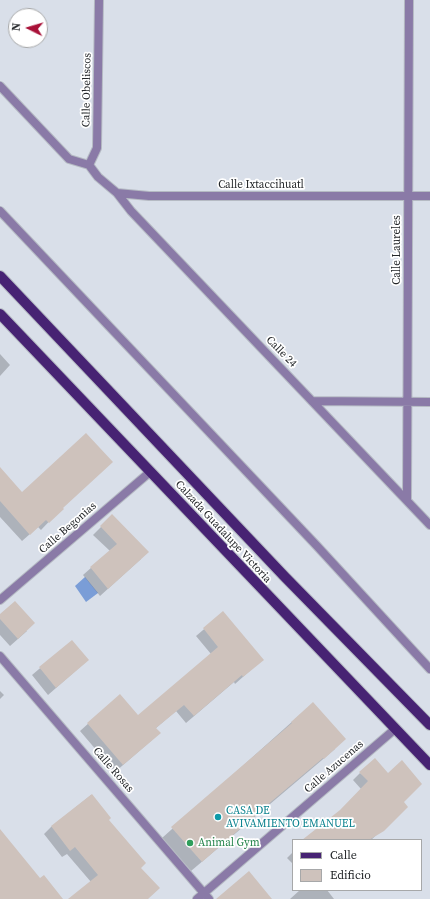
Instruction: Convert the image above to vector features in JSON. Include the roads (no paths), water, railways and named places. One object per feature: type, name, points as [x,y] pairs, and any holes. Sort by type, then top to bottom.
[{"type":"main road","name":"Calzada Guadalupe Victoria","points":[[0,276],[284,577],[430,725]]},
{"type":"main road","name":"Calzada Guadalupe Victoria","points":[[0,314],[430,765]]},
{"type":"street","name":"Calle Obeliscos","points":[[89,165],[97,148],[99,0]]},
{"type":"street","name":"Calle Laureles","points":[[407,500],[409,0]]},
{"type":"street","points":[[0,86],[70,159],[89,165],[98,177],[117,193]]},
{"type":"street","name":"Calle Ixtaccihuatl","points":[[117,193],[149,196],[430,196]]},
{"type":"street","name":"Calle 24","points":[[117,193],[131,211],[430,525]]},
{"type":"street","points":[[0,212],[318,546],[430,669]]},
{"type":"street","points":[[312,401],[430,402]]},
{"type":"street","name":"Calle Begonias","points":[[0,600],[150,472]]},
{"type":"street","name":"Calle Rosas","points":[[0,656],[206,896]]},
{"type":"street","name":"Calle Azucenas","points":[[197,899],[206,896],[395,729]]},
{"type":"water","points":[[85,577],[98,593],[86,602],[75,586]]},
{"type":"place","name":"CASA DE AVIVAMIENTO EMANUEL","points":[[218,817]]},
{"type":"place","name":"Animal Gym","points":[[190,843]]}]
